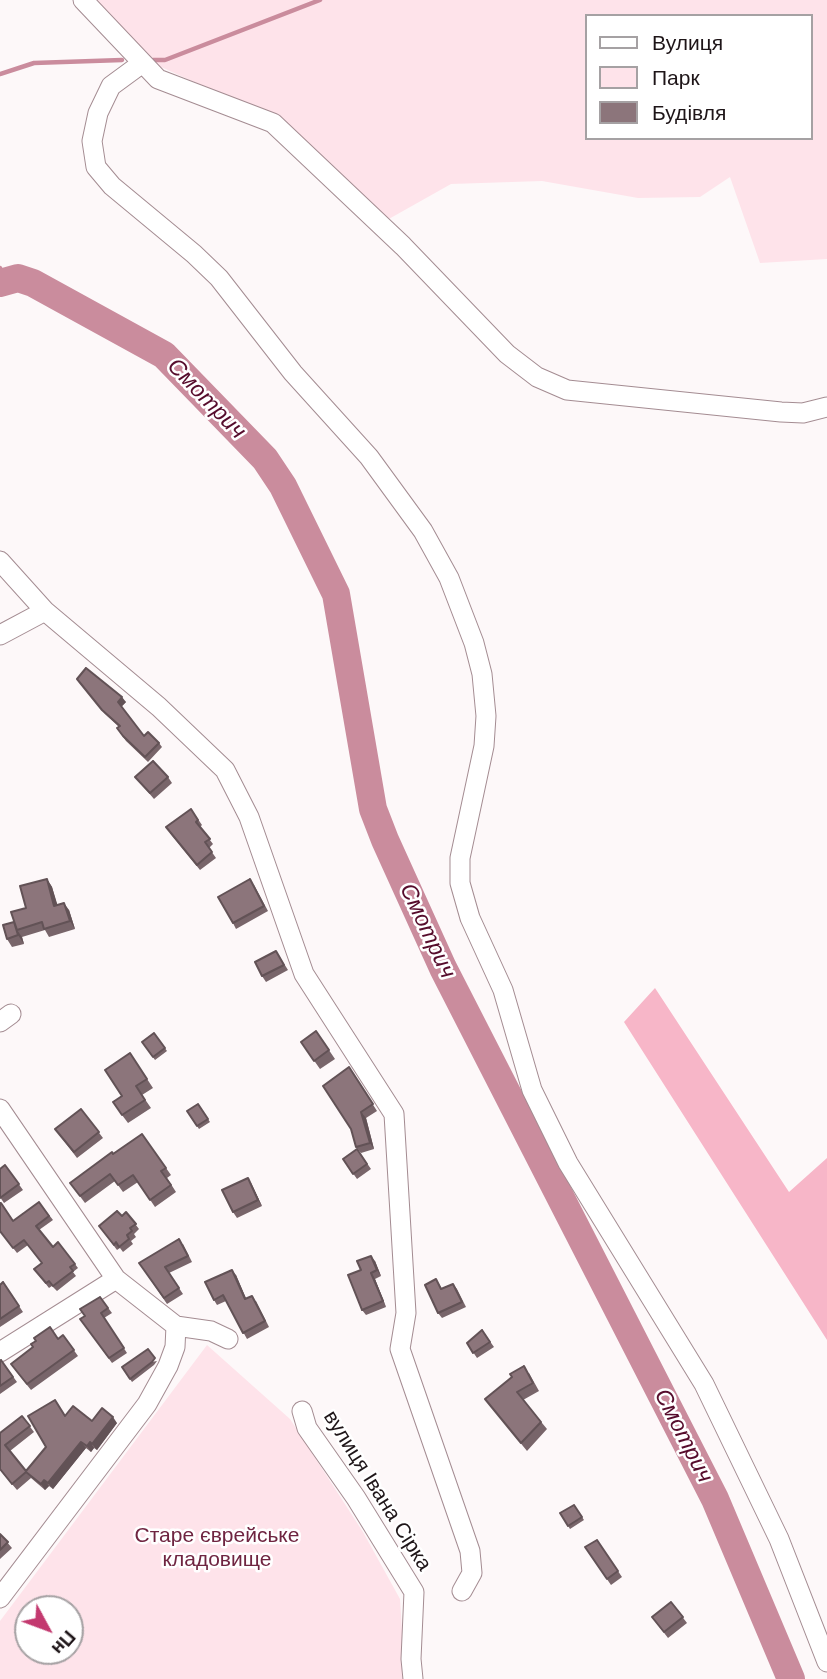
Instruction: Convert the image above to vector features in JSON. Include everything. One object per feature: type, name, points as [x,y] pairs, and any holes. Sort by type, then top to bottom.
[{"type":"street","points":[[83,0],[141,64],[173,86],[273,123],[402,246],[507,354],[537,377],[567,390],[780,412],[803,413],[827,407]]},
{"type":"street","points":[[141,64],[111,86],[98,113],[92,141],[96,167],[112,186],[219,278],[293,373],[369,457],[423,531],[449,578],[474,643],[482,674],[486,716],[484,746],[460,858],[460,883],[470,918],[503,990],[532,1090],[568,1163],[704,1384],[779,1539],[827,1662]]},
{"type":"street","points":[[0,561],[45,611],[159,707],[225,770],[249,817],[304,974],[394,1114],[406,1312],[400,1349],[470,1551],[472,1573],[462,1591]]},
{"type":"street","points":[[0,635],[45,611]]},
{"type":"street","points":[[0,1109],[116,1279],[176,1326],[211,1331],[228,1339]]},
{"type":"street","points":[[0,1352],[116,1279]]},
{"type":"street","points":[[0,1598],[147,1404],[175,1347],[176,1326]]},
{"type":"street","name":"вулиця Івана Сірка","points":[[302,1411],[307,1428],[356,1498],[414,1592],[411,1659],[413,1679]]},
{"type":"green space","points":[[90,0],[827,0],[827,259],[760,263],[730,177],[700,197],[638,198],[542,181],[451,184],[387,220],[262,113],[148,61]]},
{"type":"green space","name":"Старе єврейське кладовище","points":[[207,1345],[290,1419],[363,1532],[400,1599],[405,1679],[0,1679],[0,1621],[14,1602],[14,1665],[84,1665],[84,1595],[20,1595]]},
{"type":"shaded area","points":[[655,988],[789,1192],[827,1158],[827,1340],[624,1022]]},
{"type":"building","points":[[86,668],[122,697],[118,702],[144,736],[148,732],[159,743],[145,757],[123,736],[117,728],[120,726],[102,710],[77,679]]},
{"type":"building","points":[[153,761],[168,777],[150,793],[135,777]]},
{"type":"building","points":[[191,809],[198,820],[196,822],[210,839],[205,842],[212,852],[197,865],[166,827]]},
{"type":"building","points":[[47,879],[54,906],[64,903],[70,921],[44,929],[42,922],[17,930],[11,912],[26,908],[20,886]]},
{"type":"building","points":[[250,879],[264,906],[233,923],[218,897]]},
{"type":"building","points":[[14,922],[18,935],[7,939],[3,925]]},
{"type":"building","points":[[276,951],[284,965],[262,976],[255,962]]},
{"type":"building","points":[[316,1031],[329,1050],[314,1061],[301,1042]]},
{"type":"building","points":[[154,1033],[165,1048],[153,1057],[142,1042]]},
{"type":"building","points":[[130,1053],[147,1079],[136,1086],[145,1100],[122,1115],[113,1102],[122,1096],[105,1070]]},
{"type":"building","points":[[349,1067],[373,1104],[361,1112],[370,1143],[356,1147],[351,1129],[323,1086]]},
{"type":"building","points":[[198,1104],[208,1119],[197,1126],[187,1111]]},
{"type":"building","points":[[81,1109],[99,1132],[74,1152],[55,1129]]},
{"type":"building","points":[[142,1134],[166,1168],[161,1171],[171,1185],[150,1200],[133,1175],[118,1185],[110,1174],[80,1196],[70,1183]]},
{"type":"building","points":[[357,1149],[367,1164],[353,1174],[343,1159]]},
{"type":"building","points":[[5,1165],[19,1184],[0,1198],[0,1169]]},
{"type":"building","points":[[248,1178],[258,1200],[233,1212],[222,1190]]},
{"type":"building","points":[[39,1202],[49,1216],[36,1226],[53,1247],[58,1242],[75,1264],[70,1267],[73,1271],[53,1286],[49,1281],[46,1283],[34,1269],[42,1263],[24,1240],[13,1248],[0,1231],[0,1203],[13,1221]]},
{"type":"building","points":[[117,1211],[122,1216],[126,1212],[136,1224],[130,1228],[132,1231],[127,1235],[129,1239],[119,1247],[116,1242],[114,1245],[99,1226]]},
{"type":"building","points":[[179,1239],[188,1256],[165,1267],[179,1288],[164,1298],[139,1263]]},
{"type":"building","points":[[371,1256],[377,1270],[371,1273],[383,1301],[362,1310],[348,1275],[361,1270],[357,1261]]},
{"type":"building","points":[[232,1270],[245,1299],[252,1296],[265,1321],[243,1333],[223,1295],[214,1300],[205,1282]]},
{"type":"building","points":[[436,1279],[441,1289],[453,1284],[462,1302],[438,1313],[425,1285]]},
{"type":"building","points":[[3,1282],[19,1306],[0,1319],[0,1285]]},
{"type":"building","points":[[100,1297],[108,1308],[101,1313],[124,1348],[109,1358],[80,1319],[85,1316],[80,1309]]},
{"type":"building","points":[[50,1327],[58,1339],[63,1335],[74,1350],[27,1384],[11,1364],[33,1347],[31,1344],[36,1341],[34,1338]]},
{"type":"building","points":[[482,1330],[490,1342],[473,1353],[467,1343]]},
{"type":"building","points":[[148,1349],[155,1358],[130,1379],[122,1367]]},
{"type":"building","points":[[0,1361],[13,1377],[0,1386]]},
{"type":"building","points":[[524,1366],[533,1383],[517,1392],[541,1422],[521,1443],[485,1399],[512,1377],[510,1374]]},
{"type":"building","points":[[55,1400],[65,1416],[73,1406],[92,1421],[102,1408],[113,1417],[92,1444],[90,1442],[87,1446],[81,1442],[48,1483],[44,1480],[41,1484],[26,1472],[12,1484],[0,1469],[0,1433],[22,1416],[30,1426],[5,1445],[26,1471],[46,1447],[28,1416]]},
{"type":"building","points":[[574,1505],[582,1517],[568,1526],[560,1513]]},
{"type":"building","points":[[0,1534],[8,1542],[0,1550]]},
{"type":"building","points":[[597,1540],[618,1571],[607,1579],[585,1547]]},
{"type":"building","points":[[671,1602],[683,1617],[664,1632],[652,1617]]},
{"type":"waterway","points":[[153,60],[165,60],[320,0]]},
{"type":"waterway","points":[[0,74],[34,63],[122,60]]},
{"type":"waterway","points":[[0,268],[4,281]]},
{"type":"waterway","name":"Смотрич","points":[[0,283],[18,278],[33,283],[164,355],[265,459],[283,486],[336,594],[373,809],[385,840],[443,968],[715,1499],[791,1679]]}]
